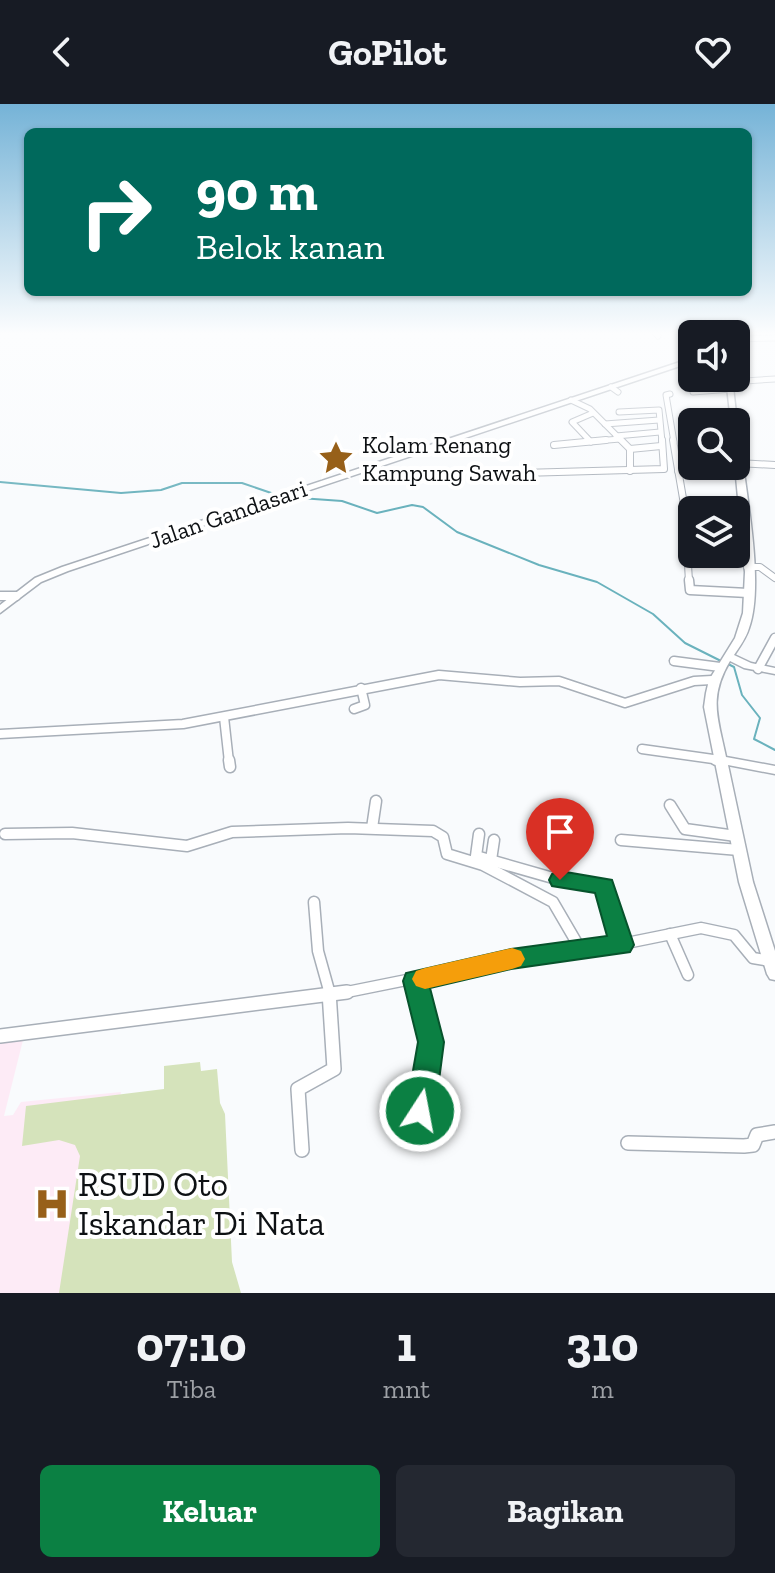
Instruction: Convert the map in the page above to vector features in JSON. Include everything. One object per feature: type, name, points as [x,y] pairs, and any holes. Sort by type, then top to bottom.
[{"type":"street","name":"Jalan Gandasari","points":[[0,610],[16,596],[57,572],[571,400],[615,388]]},
{"type":"street","points":[[670,394],[666,395],[678,471]]},
{"type":"street","points":[[571,400],[593,413],[630,449],[630,471]]},
{"type":"street","points":[[522,473],[664,469],[657,409],[619,412]]},
{"type":"street","points":[[591,442],[572,422],[593,413]]},
{"type":"street","points":[[605,424],[659,420]]},
{"type":"street","points":[[554,445],[660,432]]},
{"type":"street","points":[[630,449],[661,446]]},
{"type":"street","points":[[750,464],[775,463]]},
{"type":"street","points":[[679,480],[689,546],[690,590],[748,593]]},
{"type":"street","points":[[750,567],[760,567],[775,578]]},
{"type":"street","points":[[747,568],[745,626],[712,680],[710,707],[737,843],[772,968]]},
{"type":"street","points":[[0,596],[16,596]]},
{"type":"street","points":[[758,669],[775,638]]},
{"type":"street","points":[[674,661],[724,662],[775,671]]},
{"type":"street","points":[[0,734],[172,725],[439,675],[473,675],[520,682],[559,681],[625,703],[680,685],[712,680]]},
{"type":"street","points":[[354,709],[365,705],[361,688]]},
{"type":"street","points":[[224,717],[230,767]]},
{"type":"street","points":[[642,749],[775,770]]},
{"type":"street","points":[[746,765],[775,776]]},
{"type":"street","points":[[372,828],[376,801]]},
{"type":"street","points":[[670,805],[685,829],[737,843]]},
{"type":"street","points":[[5,834],[72,833],[187,846],[232,832],[372,828],[440,834],[447,854],[488,867],[502,878],[553,902],[581,950]]},
{"type":"street","points":[[479,834],[476,855],[570,882],[604,886],[621,945]]},
{"type":"street","points":[[491,860],[494,840]]},
{"type":"street","points":[[621,840],[737,843]]},
{"type":"street","points":[[302,1150],[298,1089],[334,1069],[330,995],[318,951],[314,902]]},
{"type":"street","points":[[0,1036],[330,995],[415,981],[511,959],[621,945],[701,928],[731,934],[753,958],[772,968]]},
{"type":"street","points":[[670,934],[688,975]]},
{"type":"street","points":[[415,981],[431,1042],[420,1111]]},
{"type":"street","points":[[628,1143],[750,1145],[757,1135],[775,1132]]},
{"type":"shaded area","name":"RSUD Oto Iskandar Di Nata","points":[[24,1036],[4,1116],[13,1115],[21,1102],[121,1092],[92,1293],[0,1293],[0,1039]]},
{"type":"green space","points":[[200,1062],[201,1071],[217,1069],[220,1103],[225,1114],[232,1262],[241,1293],[59,1293],[80,1156],[75,1145],[59,1140],[22,1146],[26,1106],[164,1089],[164,1066]]},
{"type":"waterway","points":[[0,482],[121,493],[161,490],[182,483],[242,483],[280,496]]},
{"type":"waterway","points":[[286,497],[342,501],[377,513],[412,505],[423,507],[457,532],[539,565],[597,582],[653,614],[685,643],[723,662]]},
{"type":"waterway","points":[[728,664],[734,667],[742,695],[760,718],[754,739],[775,750]]},
{"type":"slow traffic","points":[[425,979],[512,959]]},
{"type":"place","name":"Kolam Renang Kampung Sawah","points":[[336,458]]},
{"type":"place","name":"RSUD Oto Iskandar Di Nata","points":[[52,1204]]},
{"type":"route","points":[[420,1111],[431,1042],[415,981],[511,959],[621,945],[604,886],[560,880]]}]
